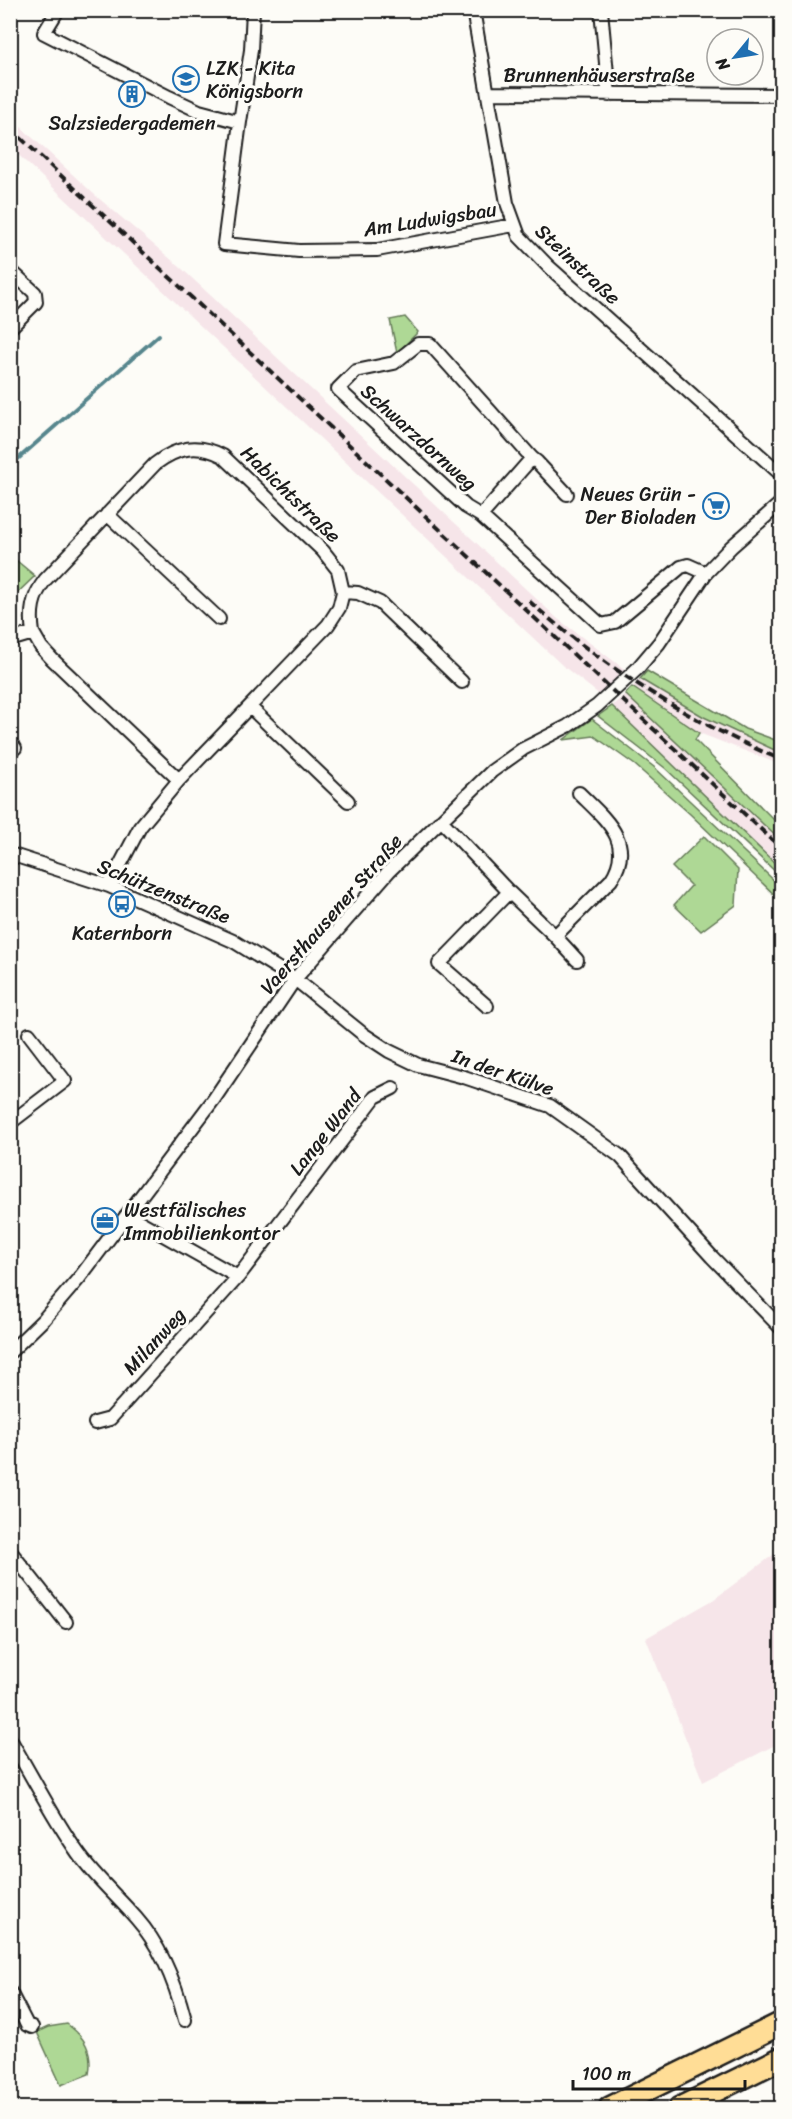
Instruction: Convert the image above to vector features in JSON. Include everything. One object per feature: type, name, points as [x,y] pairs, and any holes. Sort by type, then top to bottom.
[{"type":"highway","points":[[610,2109],[782,2023]]},
{"type":"highway","points":[[680,2109],[782,2058]]},
{"type":"street","points":[[58,10],[44,33],[179,102],[199,111],[240,122],[251,50],[253,10]]},
{"type":"street","name":"Steinstraße","points":[[473,10],[507,203],[519,236],[548,266],[782,475]]},
{"type":"street","points":[[601,10],[609,95]]},
{"type":"street","name":"Brunnenhäuserstraße","points":[[488,93],[782,95]]},
{"type":"street","name":"Am Ludwigsbau","points":[[240,122],[224,244],[299,251],[377,250],[514,225]]},
{"type":"street","points":[[10,270],[35,293],[36,302],[10,328]]},
{"type":"street","name":"Schwarzdornweg","points":[[567,494],[430,344],[417,344],[394,363],[356,371],[338,389],[466,507],[481,516],[601,625],[615,622],[681,567],[688,565],[706,573]]},
{"type":"street","name":"Habichtstraße","points":[[33,633],[31,609],[38,589],[107,514],[165,456],[186,448],[212,450],[223,456],[331,560],[338,570],[343,592]]},
{"type":"street","name":"Schwarzdornweg","points":[[481,516],[532,458]]},
{"type":"street","name":"Vaersthausener Straße","points":[[10,1352],[51,1311],[128,1215],[214,1099],[295,980],[389,871],[492,771],[523,749],[582,717],[637,669],[659,643],[706,573],[731,547],[782,502]]},
{"type":"street","points":[[107,514],[219,620]]},
{"type":"street","points":[[109,886],[140,827],[179,780],[328,625],[339,608],[343,592],[358,593],[380,603],[462,682]]},
{"type":"street","points":[[10,640],[33,633],[41,647],[52,659],[179,780]]},
{"type":"street","points":[[250,707],[348,801]]},
{"type":"street","points":[[555,936],[618,869],[620,854],[618,837],[611,825],[579,793]]},
{"type":"street","points":[[441,820],[577,960]]},
{"type":"street","name":"Schützenstraße","points":[[10,854],[109,886],[233,941],[295,980]]},
{"type":"street","points":[[487,1006],[440,964],[509,892]]},
{"type":"street","name":"In der Külve","points":[[295,980],[363,1034],[398,1055],[418,1065],[464,1077],[550,1106],[620,1156],[712,1257],[782,1329]]},
{"type":"street","points":[[10,1123],[65,1081],[29,1034]]},
{"type":"street","name":"Lange Wand","points":[[238,1277],[375,1097],[393,1088]]},
{"type":"street","points":[[128,1215],[238,1277]]},
{"type":"street","name":"Milanweg","points":[[95,1423],[110,1419],[238,1277]]},
{"type":"street","points":[[10,1551],[66,1622]]},
{"type":"street","points":[[10,1739],[77,1852],[92,1872],[137,1918],[150,1935],[178,1992],[185,2020]]},
{"type":"street","points":[[10,1992],[27,2025],[32,2027]]},
{"type":"shaded area","points":[[10,117],[96,196],[180,267],[558,619],[627,671],[600,695],[563,666],[11,148]]},
{"type":"shaded area","points":[[640,679],[704,717],[781,753],[781,765],[699,733],[632,687]]},
{"type":"shaded area","points":[[625,694],[781,841],[781,869],[612,706]]},
{"type":"shaded area","points":[[781,1549],[781,1742],[703,1782],[646,1638],[713,1600]]},
{"type":"green space","points":[[405,317],[418,332],[397,353],[390,320]]},
{"type":"green space","points":[[11,556],[35,576],[11,599]]},
{"type":"green space","points":[[647,671],[745,729],[781,742],[781,753],[704,717],[640,679]]},
{"type":"green space","points":[[632,687],[699,733],[695,740],[781,827],[781,841],[625,694]]},
{"type":"green space","points":[[612,706],[781,869],[781,877],[665,768],[598,716]]},
{"type":"green space","points":[[592,719],[654,767],[781,887],[781,901],[635,765],[594,736],[563,740]]},
{"type":"green space","points":[[704,836],[738,870],[736,905],[701,931],[674,905],[691,886],[672,867]]},
{"type":"green space","points":[[67,2024],[83,2039],[89,2052],[90,2066],[89,2074],[61,2085],[37,2032],[48,2027]]},
{"type":"waterway","points":[[10,466],[159,335]]},
{"type":"railway","points":[[10,128],[782,849]]},
{"type":"railway","points":[[529,601],[587,649],[649,691],[714,728],[782,760]]},
{"type":"place","name":"LZK - Kita Königsborn","points":[[186,79]]},
{"type":"place","name":"Salzsiedergademen","points":[[132,94]]},
{"type":"place","name":"Neues Grün - Der Bioladen","points":[[716,506]]},
{"type":"place","name":"Katernborn","points":[[122,904]]},
{"type":"place","name":"Westfälisches Immobilienkontor","points":[[105,1221]]}]
